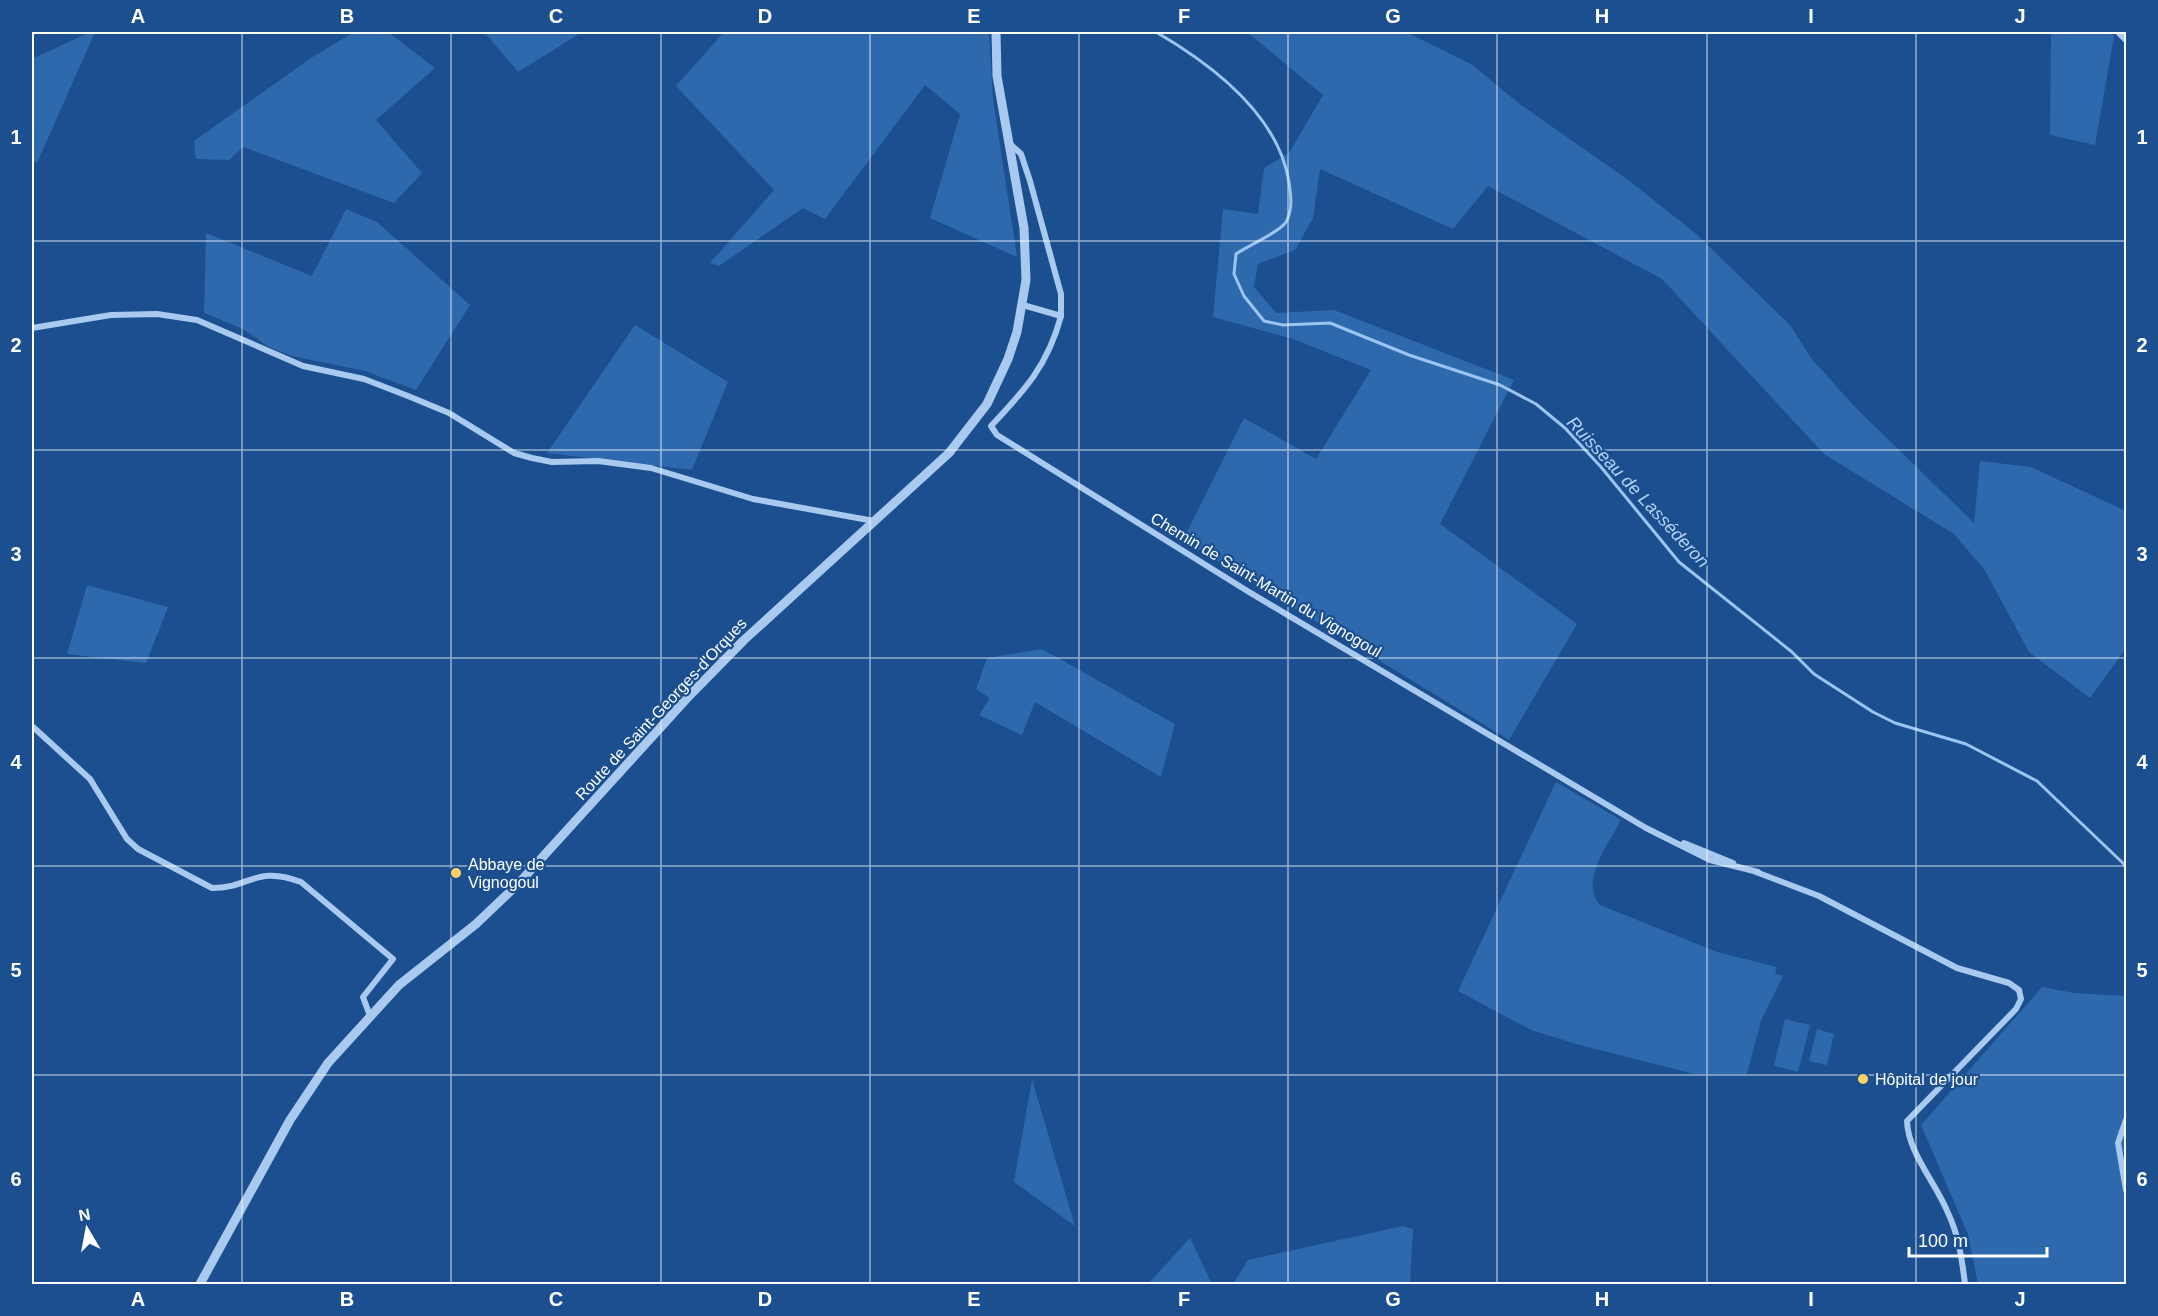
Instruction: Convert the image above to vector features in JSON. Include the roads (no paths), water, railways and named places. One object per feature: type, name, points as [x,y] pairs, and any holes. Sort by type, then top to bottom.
[{"type":"street","name":"Route de Saint-Georges-d'Orques","points":[[201,1284],[306,1092],[370,1017],[399,986],[476,924],[518,884],[744,640],[949,453],[987,404],[1008,359],[1023,305],[1026,280],[1024,228],[997,76],[996,32]]},
{"type":"street","points":[[2120,32],[2127,38]]},
{"type":"street","name":"Chemin de Saint-Martin du Vignogoul","points":[[1008,141],[1021,154],[1030,182],[1061,294],[1061,316],[1055,339],[1030,386],[992,426],[997,435],[1249,592],[1646,828],[1710,860],[1758,872],[1819,896],[1957,968],[2008,983],[2019,990],[2021,999],[2016,1009],[1908,1120],[1909,1138],[1940,1195],[1958,1238],[1965,1284]]},
{"type":"street","points":[[1023,305],[1061,316]]},
{"type":"street","points":[[32,328],[111,315],[157,314],[197,320],[303,366],[364,379],[449,413],[514,453],[552,462],[598,461],[651,468],[753,499],[875,521]]},
{"type":"street","points":[[32,726],[90,779],[127,839],[138,849],[212,888],[264,875],[282,875],[301,882],[393,959],[363,997],[370,1017]]},
{"type":"street","points":[[2127,1120],[2118,1143],[2127,1190]]},
{"type":"waterway","name":"Ruisseau de Lasséderon","points":[[1156,32],[1198,59],[1239,94],[1257,113],[1282,157],[1291,197],[1291,207],[1286,222],[1277,230],[1236,254],[1234,274],[1244,296],[1264,321],[1283,325],[1330,323],[1409,355],[1500,385],[1536,404],[1565,428],[1601,467],[1679,562],[1792,652],[1814,674],[1873,712],[1895,723],[1966,744],[2037,781],[2126,866]]},
{"type":"place","name":"Abbaye de Vignogoul","points":[[456,873]]},
{"type":"place","name":"Hôpital de jour","points":[[1863,1079]]}]
